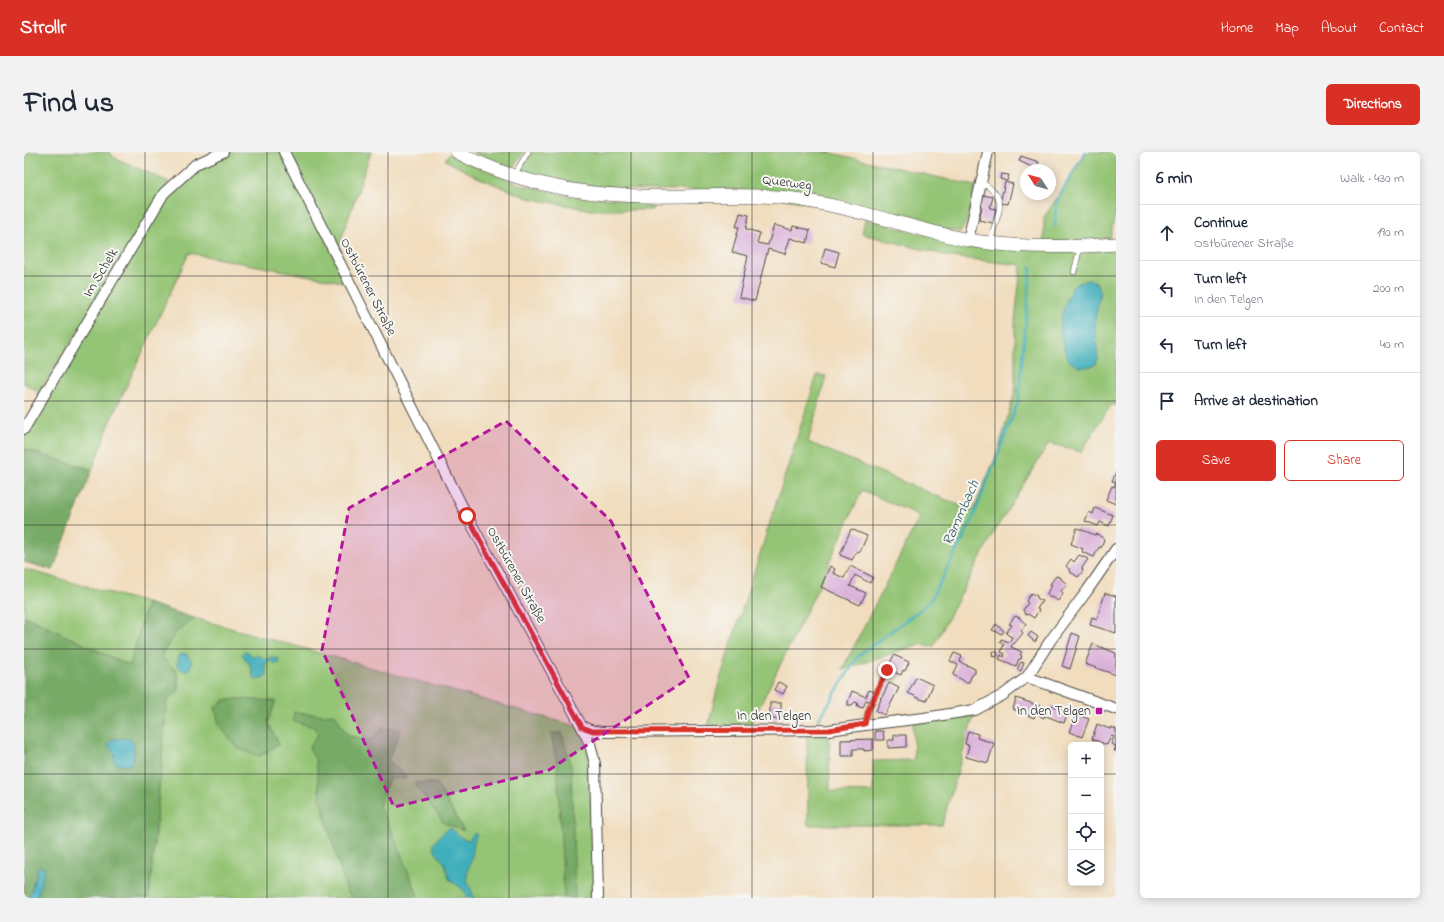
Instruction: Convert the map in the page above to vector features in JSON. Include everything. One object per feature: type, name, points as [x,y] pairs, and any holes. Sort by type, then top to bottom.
[{"type":"street","name":"Im Schelk","points":[[24,429],[164,193],[196,164],[223,152]]},
{"type":"street","name":"Ostbürener Straße","points":[[284,152],[467,516],[590,744],[595,764],[598,898]]},
{"type":"street","name":"Querweg","points":[[457,152],[514,176],[558,188],[594,193],[643,196],[757,195],[788,198],[826,204],[968,240],[1038,247],[1116,244]]},
{"type":"street","points":[[968,240],[988,152]]},
{"type":"street","name":"In den Telgen","points":[[582,727],[593,731],[603,732],[829,730],[975,710],[1003,695],[1027,677],[1050,641],[1116,549]]},
{"type":"street","points":[[1027,677],[1116,709]]},
{"type":"lane","points":[[514,176],[528,152]]},
{"type":"lane","points":[[981,182],[994,191],[1001,205],[991,243]]},
{"type":"lane","points":[[1074,272],[1080,246]]},
{"type":"lane","points":[[865,724],[868,711],[887,670]]},
{"type":"highlighted area","points":[[506,421],[611,521],[689,678],[549,770],[394,807],[322,650],[349,508]]},
{"type":"green space","points":[[24,152],[109,152],[113,157],[169,182],[111,279],[39,392],[24,383]]},
{"type":"green space","points":[[230,152],[282,152],[348,283],[189,253],[112,417],[92,470],[24,449],[24,433],[167,194],[198,166]]},
{"type":"green space","points":[[286,152],[371,152],[337,252]]},
{"type":"green space","points":[[473,152],[524,152],[513,168]]},
{"type":"green space","points":[[532,152],[827,152],[976,186],[967,221],[960,232],[733,189],[643,190],[600,187],[560,181],[522,171]]},
{"type":"green space","points":[[1087,152],[1116,152],[1116,211],[1110,238],[1044,242],[1044,217]]},
{"type":"green space","points":[[449,154],[518,184],[570,196],[655,202],[652,210],[591,210],[528,198],[477,177],[445,160]]},
{"type":"green space","points":[[865,219],[970,246],[1116,249],[1116,405],[1111,405],[1081,452],[1049,443],[994,532],[933,647],[920,644],[842,670],[920,516],[862,490],[818,588],[753,720],[745,725],[708,726],[719,682],[817,375],[826,376],[808,442],[973,511],[998,451],[1015,392],[1015,321],[1021,265],[952,257],[862,234]]},
{"type":"green space","points":[[24,449],[92,470],[53,570],[24,562]]},
{"type":"green space","points":[[24,569],[147,603],[130,666],[24,616]]},
{"type":"green space","points":[[147,603],[194,618],[175,633],[161,656],[177,672],[179,691],[167,700],[149,898],[37,898],[45,868],[39,866],[29,898],[24,898],[24,616],[130,666]]},
{"type":"green space","points":[[194,618],[579,727],[588,751],[597,898],[149,898],[167,700],[179,690],[177,672],[161,656],[175,633]]},
{"type":"green space","points":[[239,699],[276,701],[268,723],[279,744],[260,756],[238,749],[219,725],[215,707],[225,700]]},
{"type":"green space","points":[[294,712],[323,715],[335,714],[349,736],[371,740],[383,728],[400,730],[388,760],[406,776],[406,779],[389,778],[379,807],[390,827],[419,898],[352,898],[346,889],[320,799],[316,761],[309,748],[318,734],[314,727],[293,721]]},
{"type":"green space","points":[[974,715],[942,825],[808,825],[807,735],[829,734],[830,791],[873,792],[873,761],[914,760],[913,723]]},
{"type":"green space","points":[[551,733],[562,733],[571,767],[575,898],[564,898],[557,764]]},
{"type":"green space","points":[[414,783],[436,783],[464,831],[444,823]]},
{"type":"water","points":[[1085,280],[1096,282],[1099,286],[1100,292],[1095,321],[1098,359],[1095,365],[1080,367],[1069,361],[1066,355],[1062,342],[1060,326],[1065,306],[1073,287]]},
{"type":"water","points":[[245,651],[252,656],[259,656],[265,660],[272,657],[277,658],[279,661],[275,664],[271,661],[265,664],[266,676],[256,680],[253,676],[250,665],[242,654]]},
{"type":"water","points":[[183,653],[187,655],[192,662],[189,670],[184,671],[177,666],[179,656]]},
{"type":"water","points":[[113,739],[132,739],[134,756],[130,765],[120,765],[114,762],[115,754],[108,744]]},
{"type":"water","points":[[449,828],[463,839],[469,840],[474,833],[477,834],[467,874],[467,880],[473,898],[467,898],[464,890],[449,879],[445,864],[437,854],[433,845]]},
{"type":"water","points":[[39,866],[45,868],[37,898],[29,898]]},
{"type":"building","points":[[1021,156],[1039,162],[1038,164],[1025,164],[1019,161]]},
{"type":"building","points":[[1001,174],[1009,175],[1007,181],[1000,179]]},
{"type":"building","points":[[1005,182],[1013,184],[1008,204],[1000,203]]},
{"type":"building","points":[[982,195],[993,197],[990,208],[996,209],[993,223],[979,220],[982,206],[980,206]]},
{"type":"building","points":[[740,213],[749,215],[746,229],[760,233],[757,243],[768,245],[774,225],[792,230],[793,226],[810,230],[807,243],[790,238],[785,254],[768,249],[755,301],[739,297],[748,256],[732,252],[739,227],[736,227]]},
{"type":"building","points":[[825,248],[839,252],[835,267],[821,263]]},
{"type":"building","points":[[1116,472],[1116,482],[1112,481]]},
{"type":"building","points":[[1116,482],[1116,504],[1106,500],[1112,486],[1114,487]]},
{"type":"building","points":[[1095,508],[1113,515],[1109,526],[1100,522],[1098,526],[1085,521],[1089,512],[1093,514]]},
{"type":"building","points":[[1077,528],[1095,535],[1097,534],[1104,539],[1101,548],[1099,547],[1094,557],[1082,552],[1083,549],[1071,544]]},
{"type":"building","points":[[851,529],[867,536],[860,552],[857,551],[852,560],[840,555]]},
{"type":"building","points":[[1079,555],[1088,559],[1082,568],[1083,571],[1078,577],[1070,573],[1066,566],[1071,559],[1074,562]]},
{"type":"building","points":[[830,566],[835,569],[833,573],[844,578],[850,566],[873,577],[870,583],[855,575],[850,586],[866,593],[860,605],[821,587]]},
{"type":"building","points":[[1056,576],[1061,578],[1067,584],[1061,591],[1063,593],[1058,601],[1052,597],[1050,598],[1047,593],[1052,585],[1050,584]]},
{"type":"building","points":[[1031,593],[1042,601],[1034,618],[1028,614],[1026,615],[1023,610],[1028,603],[1026,601]]},
{"type":"building","points":[[1105,593],[1116,596],[1116,633],[1090,625],[1092,617],[1097,619]]},
{"type":"building","points":[[1015,616],[1020,618],[1026,624],[1021,631],[1023,633],[1011,647],[1022,652],[1020,655],[1022,656],[1021,659],[1019,659],[1016,666],[999,659],[1001,655],[1004,657],[1005,654],[1001,652],[1004,644],[1000,642],[1001,639],[1009,642],[1012,637],[1006,633],[1012,625],[1009,624]]},
{"type":"building","points":[[996,624],[1004,631],[1002,634],[992,630]]},
{"type":"building","points":[[1031,632],[1038,637],[1035,642],[1028,636]]},
{"type":"building","points":[[1072,633],[1080,636],[1070,669],[1062,666]]},
{"type":"building","points":[[1093,644],[1116,653],[1116,675],[1085,664]]},
{"type":"building","points":[[995,651],[998,654],[995,657],[992,654]]},
{"type":"building","points":[[954,653],[962,656],[960,662],[975,669],[975,673],[972,675],[969,682],[965,682],[953,675],[958,665],[950,661]]},
{"type":"building","points":[[894,655],[909,662],[905,671],[903,670],[901,675],[891,671],[892,668],[886,665],[888,662],[890,663]]},
{"type":"building","points":[[1021,662],[1024,663],[1021,671],[1017,669]]},
{"type":"building","points":[[916,677],[933,685],[926,701],[908,693]]},
{"type":"building","points":[[778,682],[787,686],[783,694],[774,690]]},
{"type":"building","points":[[889,683],[899,688],[885,715],[876,711],[881,699],[880,698],[882,697]]},
{"type":"building","points":[[869,690],[875,692],[871,702],[866,700],[863,708],[857,706],[858,703],[855,702],[852,705],[848,705],[852,691],[866,697]]},
{"type":"building","points":[[1016,698],[1043,707],[1042,709],[1047,710],[1044,718],[1036,712],[1034,718],[1013,709]]},
{"type":"building","points":[[770,703],[781,703],[781,719],[770,719]]},
{"type":"building","points":[[1051,705],[1068,711],[1064,723],[1046,716]]},
{"type":"building","points":[[1076,714],[1089,719],[1082,737],[1069,732]]},
{"type":"building","points":[[1097,724],[1110,729],[1111,727],[1116,729],[1116,746],[1111,744],[1114,737],[1111,736],[1107,745],[1104,744],[1104,742],[1092,739]]},
{"type":"building","points":[[875,731],[883,731],[884,740],[875,740]]},
{"type":"building","points":[[968,731],[978,734],[977,738],[994,743],[988,763],[966,757],[969,745],[965,744]]},
{"type":"building","points":[[894,735],[906,735],[906,747],[888,748],[888,740],[894,740]]},
{"type":"building","points":[[873,739],[873,750],[864,751],[864,749],[853,749],[853,756],[841,756],[841,740]]},
{"type":"waterway","name":"Rammbach","points":[[1055,226],[1056,202],[1085,152]]},
{"type":"waterway","name":"Rammbach","points":[[818,721],[858,656],[929,603],[971,523],[1018,402],[1031,267]]},
{"type":"place","name":"In den Telgen","points":[[1099,711]]},
{"type":"route","points":[[467,516],[582,727],[593,731],[603,732],[829,730],[865,724],[868,711],[887,670]]}]
